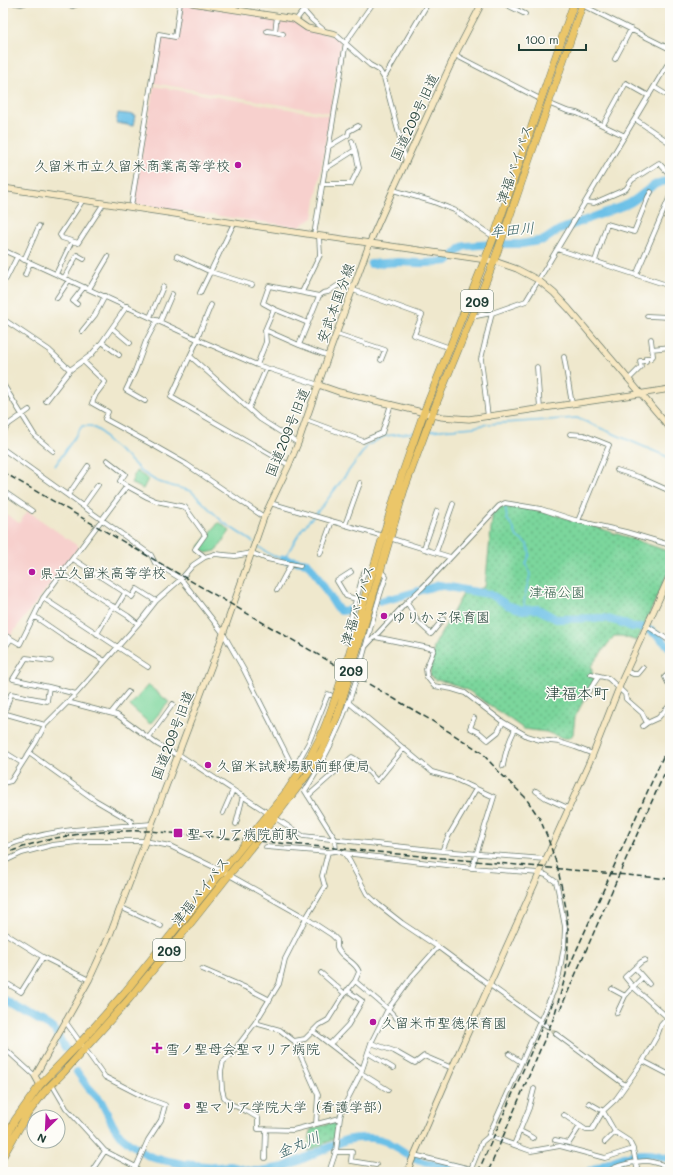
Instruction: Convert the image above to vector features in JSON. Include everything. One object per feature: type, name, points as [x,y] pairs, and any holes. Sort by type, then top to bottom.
[{"type":"highway","name":"津福バイパス","points":[[369,598],[372,573],[398,486],[424,412],[494,237],[574,3]]},
{"type":"highway","name":"津福バイパス","points":[[3,1143],[15,1120],[40,1085],[81,1042],[125,992],[272,815],[311,755],[324,738],[348,656],[369,598],[381,571],[404,490],[432,414],[494,261],[582,4]]},
{"type":"highway","name":"津福バイパス","points":[[3,1156],[26,1116],[45,1091],[85,1050],[174,945],[225,873]]},
{"type":"street","points":[[15,3],[25,3]]},
{"type":"street","points":[[53,3],[73,6],[81,3]]},
{"type":"street","points":[[131,207],[159,34],[175,37],[180,3]]},
{"type":"street","points":[[192,3],[296,20],[307,28],[335,34],[346,42],[370,65],[379,70],[384,78],[406,162]]},
{"type":"street","points":[[297,3],[312,20],[327,32]]},
{"type":"street","points":[[296,20],[309,3]]},
{"type":"street","points":[[302,292],[320,255],[317,235],[323,184],[346,42],[373,3]]},
{"type":"street","points":[[384,78],[428,3]]},
{"type":"street","name":"国道209号旧道","points":[[370,242],[455,55],[482,3]]},
{"type":"street","points":[[503,3],[525,14]]},
{"type":"street","points":[[582,4],[670,49]]},
{"type":"street","points":[[275,32],[277,16]]},
{"type":"street","points":[[615,59],[631,29]]},
{"type":"street","points":[[267,31],[283,34]]},
{"type":"street","points":[[455,55],[549,103],[567,111],[577,113],[625,136]]},
{"type":"street","points":[[471,317],[492,313],[526,301],[670,60]]},
{"type":"street","points":[[666,67],[670,71]]},
{"type":"street","points":[[603,125],[626,83],[649,96]]},
{"type":"street","points":[[654,87],[670,97]]},
{"type":"street","points":[[635,119],[669,141]]},
{"type":"street","points":[[328,147],[348,135],[349,131],[358,126]]},
{"type":"street","points":[[323,184],[351,184],[359,168],[352,141]]},
{"type":"street","points":[[325,169],[355,150]]},
{"type":"street","points":[[586,202],[594,202],[626,189],[632,180],[659,163],[669,172]]},
{"type":"street","points":[[3,188],[494,261],[517,269],[538,280],[554,293],[670,428]]},
{"type":"street","points":[[393,190],[431,201],[454,210],[494,237]]},
{"type":"street","points":[[596,261],[607,224],[634,232],[651,192]]},
{"type":"street","points":[[636,275],[670,196]]},
{"type":"street","points":[[83,200],[60,236],[62,238],[78,243],[104,203]]},
{"type":"street","points":[[200,293],[234,223]]},
{"type":"street","points":[[24,260],[39,226]]},
{"type":"street","points":[[56,274],[72,241]]},
{"type":"street","name":"安武本国分線","points":[[318,385],[370,242]]},
{"type":"street","points":[[557,249],[670,286]]},
{"type":"street","points":[[3,250],[266,369],[339,392],[442,417],[469,419],[488,417],[641,394],[670,388]]},
{"type":"street","points":[[64,278],[77,256],[84,259]]},
{"type":"street","points":[[177,256],[211,272],[252,285]]},
{"type":"street","points":[[6,280],[17,257]]},
{"type":"street","points":[[89,289],[108,257]]},
{"type":"street","points":[[24,275],[30,263]]},
{"type":"street","points":[[57,298],[69,280]]},
{"type":"street","points":[[308,323],[263,303],[269,286],[319,296]]},
{"type":"street","points":[[299,345],[319,296],[337,286],[353,288],[422,315],[414,335],[450,348]]},
{"type":"street","points":[[77,304],[73,301],[84,287]]},
{"type":"street","points":[[150,317],[163,287]]},
{"type":"street","points":[[145,400],[126,390],[136,371],[146,341],[172,294]]},
{"type":"street","points":[[82,331],[94,315],[105,296]]},
{"type":"street","points":[[211,305],[171,397],[289,465]]},
{"type":"street","points":[[46,401],[70,370],[91,355],[127,306]]},
{"type":"street","points":[[257,365],[266,342],[265,330],[274,309]]},
{"type":"street","points":[[488,417],[481,359],[492,313]]},
{"type":"street","points":[[647,316],[670,318]]},
{"type":"street","points":[[3,319],[50,350],[70,370]]},
{"type":"street","points":[[112,328],[130,343]]},
{"type":"street","points":[[265,330],[328,356]]},
{"type":"street","points":[[337,334],[385,350],[381,360]]},
{"type":"street","points":[[629,379],[640,367],[640,361],[646,361],[646,358],[651,358],[653,356],[651,339]]},
{"type":"street","points":[[102,342],[118,356]]},
{"type":"street","points":[[652,349],[670,347]]},
{"type":"street","points":[[190,356],[260,419],[298,443]]},
{"type":"street","points":[[564,357],[572,404]]},
{"type":"street","points":[[83,361],[105,382],[92,402],[108,412],[105,419],[186,464],[264,517]]},
{"type":"street","points":[[537,367],[540,409]]},
{"type":"street","points":[[249,408],[266,369]]},
{"type":"street","points":[[3,384],[35,436],[53,451]]},
{"type":"street","name":"国道209号旧道","points":[[35,1076],[89,980],[111,932],[223,633],[264,517],[298,443],[318,385]]},
{"type":"street","points":[[306,420],[363,441],[382,433],[391,404]]},
{"type":"street","points":[[3,432],[8,424],[29,410]]},
{"type":"street","points":[[570,434],[584,435],[609,445],[578,521]]},
{"type":"street","points":[[3,449],[151,555],[155,563],[182,579],[223,633],[244,670],[294,769],[310,742],[328,694],[348,702],[432,772],[452,778],[494,797],[472,868]]},
{"type":"street","points":[[107,460],[125,474],[120,481],[127,486],[156,501],[185,507],[205,535],[195,549],[205,557]]},
{"type":"street","points":[[68,495],[88,466]]},
{"type":"street","points":[[617,470],[639,477],[670,491]]},
{"type":"street","points":[[345,525],[360,483]]},
{"type":"street","points":[[83,506],[98,485]]},
{"type":"street","points":[[3,634],[20,644],[43,598],[127,486]]},
{"type":"street","points":[[3,492],[32,511]]},
{"type":"street","points":[[365,647],[499,506],[505,503],[541,509],[578,521],[626,532],[670,545]]},
{"type":"street","points":[[270,504],[424,548],[450,557]]},
{"type":"street","points":[[436,552],[453,504]]},
{"type":"street","points":[[424,548],[437,512]]},
{"type":"street","points":[[320,554],[332,521]]},
{"type":"street","points":[[3,783],[11,781],[45,725],[76,694],[138,624],[156,601],[182,579],[194,565],[205,557],[214,554],[235,556],[252,553],[267,559],[300,566]]},
{"type":"street","points":[[73,559],[132,597],[137,589],[156,601]]},
{"type":"street","points":[[277,590],[291,564]]},
{"type":"street","points":[[336,851],[335,839],[308,796],[306,790],[332,744],[357,678],[378,598],[386,577],[381,571]]},
{"type":"street","points":[[351,572],[338,581],[346,596],[356,599]]},
{"type":"street","points":[[365,647],[364,648],[344,641],[364,572],[372,573]]},
{"type":"street","points":[[62,574],[138,624]]},
{"type":"street","points":[[408,1169],[593,754],[626,671],[670,577]]},
{"type":"street","points":[[97,634],[125,593]]},
{"type":"street","points":[[43,598],[148,667]]},
{"type":"street","points":[[407,602],[418,622],[431,634],[443,619]]},
{"type":"street","points":[[34,616],[69,640],[105,661]]},
{"type":"street","points":[[647,626],[670,641]]},
{"type":"street","points":[[375,637],[434,649],[426,669],[427,677],[434,686],[465,693],[503,722],[527,736],[540,740],[559,742],[593,754]]},
{"type":"street","points":[[3,650],[11,639]]},
{"type":"street","points":[[51,661],[26,658],[12,679],[76,694]]},
{"type":"street","points":[[626,671],[633,674],[638,674],[643,668]]},
{"type":"street","points":[[670,673],[665,677],[670,688]]},
{"type":"street","points":[[591,674],[608,678],[625,694],[626,699],[642,713],[647,723]]},
{"type":"street","points":[[584,698],[599,676]]},
{"type":"street","points":[[45,725],[3,713],[11,694],[46,701],[49,687]]},
{"type":"street","points":[[111,713],[128,692]]},
{"type":"street","points":[[67,702],[117,715],[157,744],[175,754],[178,754],[303,836],[442,851],[545,859]]},
{"type":"street","points":[[149,737],[173,704]]},
{"type":"street","points":[[643,726],[658,718],[670,705]]},
{"type":"street","points":[[474,718],[470,728],[480,733],[488,740],[498,732],[503,722]]},
{"type":"street","points":[[503,766],[504,756],[509,740],[515,729]]},
{"type":"street","points":[[308,796],[352,757],[377,781],[404,748]]},
{"type":"street","points":[[3,752],[22,762]]},
{"type":"street","points":[[29,753],[95,800],[131,820],[130,826]]},
{"type":"street","points":[[442,851],[448,837],[476,789]]},
{"type":"street","points":[[223,813],[233,790]]},
{"type":"street","points":[[536,791],[546,798],[568,808]]},
{"type":"street","points":[[236,824],[243,796]]},
{"type":"street","points":[[3,848],[38,836],[78,830],[151,824]]},
{"type":"street","points":[[3,862],[22,853],[52,845],[86,841],[145,841],[170,846],[225,873],[306,918],[337,940],[337,948],[358,967],[359,972],[355,981],[328,1020],[319,1025],[306,1039],[294,1041]]},
{"type":"street","points":[[266,847],[328,852],[336,851],[472,868],[539,873],[546,875],[556,882],[565,927],[564,946],[559,975],[554,990],[489,1136],[482,1142],[471,1169],[414,1154]]},
{"type":"street","points":[[328,852],[322,876],[325,887],[306,918],[285,959],[279,984],[255,1023],[224,1062],[221,1072],[224,1097],[231,1104],[258,1118],[258,1129],[293,1130],[340,1118]]},
{"type":"street","points":[[344,853],[350,860],[367,894],[379,905],[402,923],[540,1020],[546,1026]]},
{"type":"street","points":[[120,907],[161,926]]},
{"type":"street","points":[[3,932],[43,957],[89,980]]},
{"type":"street","points":[[327,1172],[330,1169],[335,1152],[342,1110],[362,1071],[371,1043],[388,1009],[413,975],[438,947]]},
{"type":"street","points":[[3,982],[21,992],[43,957]]},
{"type":"street","points":[[564,1114],[586,1130],[592,1130],[602,1111],[616,1099],[643,1061],[657,1036],[661,1024],[669,1016],[633,987],[625,977],[645,960]]},
{"type":"street","points":[[635,968],[649,984]]},
{"type":"street","points":[[202,969],[249,989],[270,1000]]},
{"type":"street","points":[[321,973],[346,992],[362,1001],[348,1025],[330,1044]]},
{"type":"street","points":[[617,1012],[626,996],[642,977]]},
{"type":"street","points":[[355,981],[388,1009],[399,1021]]},
{"type":"street","points":[[612,989],[626,996]]},
{"type":"street","points":[[52,1084],[66,1108],[105,1151],[136,1167],[148,1140],[161,1120],[165,1105],[146,1098],[105,1077],[65,1021]]},
{"type":"street","points":[[255,1023],[280,1030],[294,1041],[318,1094],[316,1124]]},
{"type":"street","points":[[314,1032],[388,1090]]},
{"type":"street","points":[[556,1034],[625,1085]]},
{"type":"street","points":[[371,1043],[394,1050],[415,1063],[424,1056],[452,1068]]},
{"type":"street","points":[[3,1047],[35,1076],[40,1085]]},
{"type":"street","points":[[368,1053],[393,1068]]},
{"type":"street","points":[[509,1054],[521,1062]]},
{"type":"street","points":[[643,1061],[670,1075]]},
{"type":"street","points":[[514,1145],[529,1108],[534,1089]]},
{"type":"street","points":[[589,1103],[602,1111],[615,1132],[629,1141],[633,1149],[638,1172]]},
{"type":"street","points":[[555,1140],[569,1143],[580,1126]]},
{"type":"street","points":[[265,1158],[266,1129]]},
{"type":"street","points":[[520,1131],[528,1134],[532,1138]]},
{"type":"street","points":[[605,1142],[615,1132]]},
{"type":"street","points":[[489,1136],[531,1151],[560,1146],[605,1158],[633,1149]]},
{"type":"street","points":[[91,1172],[105,1151]]},
{"type":"street","points":[[335,1152],[352,1152],[351,1161],[376,1165]]},
{"type":"street","points":[[607,1172],[620,1166],[648,1161],[668,1169]]},
{"type":"shaded area","points":[[182,4],[293,21],[304,29],[336,37],[341,41],[330,113],[153,83],[160,36],[177,38]]},
{"type":"shaded area","points":[[154,86],[330,116],[313,218],[298,227],[133,204]]},
{"type":"shaded area","name":"県立久留米高等学校","points":[[28,511],[79,547],[10,636],[3,633],[3,512],[19,523]]},
{"type":"green space","points":[[136,471],[148,479],[143,489],[131,483]]},
{"type":"green space","name":"津福公園","points":[[504,505],[536,510],[573,520],[670,552],[670,568],[637,641],[621,636],[614,636],[591,666],[594,681],[575,717],[573,734],[570,738],[563,738],[546,732],[524,729],[469,691],[447,682],[435,680],[430,675],[434,646],[463,594],[485,587],[492,512]]},
{"type":"green space","points":[[219,522],[230,531],[216,551],[206,553],[199,547]]},
{"type":"green space","points":[[148,685],[169,702],[150,724],[130,706]]},
{"type":"green space","points":[[337,1121],[334,1139],[308,1151],[311,1129]]},
{"type":"water","points":[[118,113],[135,115],[133,126],[116,123]]},
{"type":"waterway","name":"牟田川","points":[[371,264],[399,262],[427,263],[447,261],[462,247],[466,246],[521,244],[544,240],[559,230],[628,204],[658,183],[670,181]]},
{"type":"waterway","points":[[429,431],[474,427],[488,424],[577,418],[670,458]]},
{"type":"waterway","points":[[55,466],[82,426],[91,426],[101,432],[107,441],[142,472],[156,481],[191,491],[224,523],[253,542]]},
{"type":"waterway","points":[[256,545],[271,555],[284,559],[302,529],[324,504],[368,445],[385,436],[415,432]]},
{"type":"waterway","points":[[505,504],[507,519],[513,527],[517,537],[527,544],[530,554],[526,564],[530,574],[524,602],[525,610]]},
{"type":"waterway","points":[[284,559],[307,563],[337,608],[341,611],[349,610]]},
{"type":"waterway","points":[[381,601],[439,585],[489,594],[507,605],[522,610],[538,609],[556,619],[604,618],[632,627],[641,627],[658,636],[670,648]]},
{"type":"waterway","name":"金丸川","points":[[3,999],[54,1029],[65,1048]]},
{"type":"waterway","name":"金丸川","points":[[77,1072],[101,1101],[113,1125],[120,1135],[147,1155],[154,1158],[183,1164],[217,1167],[230,1166],[251,1171],[261,1171],[284,1167],[346,1140],[357,1138],[375,1138],[386,1141],[420,1161],[456,1168],[468,1172]]},
{"type":"waterway","name":"金丸川","points":[[589,1172],[609,1162],[638,1154],[648,1154],[670,1159]]},
{"type":"tunnel","points":[[547,1026],[556,1034]]},
{"type":"railway","points":[[3,472],[429,719],[481,752],[525,797],[540,819],[557,865],[566,908],[568,927],[566,974],[554,1017],[488,1172]]},
{"type":"railway","points":[[569,967],[670,741]]},
{"type":"railway","points":[[560,1010],[670,761]]},
{"type":"railway","points":[[3,855],[38,842],[56,838],[112,831],[149,831],[670,879]]},
{"type":"railway","points":[[478,1172],[554,1000]]},
{"type":"place","name":"久留米市立久留米商業高等学校","points":[[238,165]]},
{"type":"place","name":"県立久留米高等学校","points":[[32,572]]},
{"type":"place","name":"ゆりかご保育園","points":[[384,616]]},
{"type":"place","name":"久留米試験場駅前郵便局","points":[[208,765]]},
{"type":"place","name":"聖マリア病院前駅","points":[[178,833]]},
{"type":"place","name":"久留米市聖徳保育園","points":[[373,1022]]},
{"type":"place","name":"雪ノ聖母会聖マリア病院","points":[[157,1048]]},
{"type":"place","name":"聖マリア学院大学（看護学部）","points":[[187,1106]]},
{"type":"district","name":"津福本町","points":[[577,692]]}]
